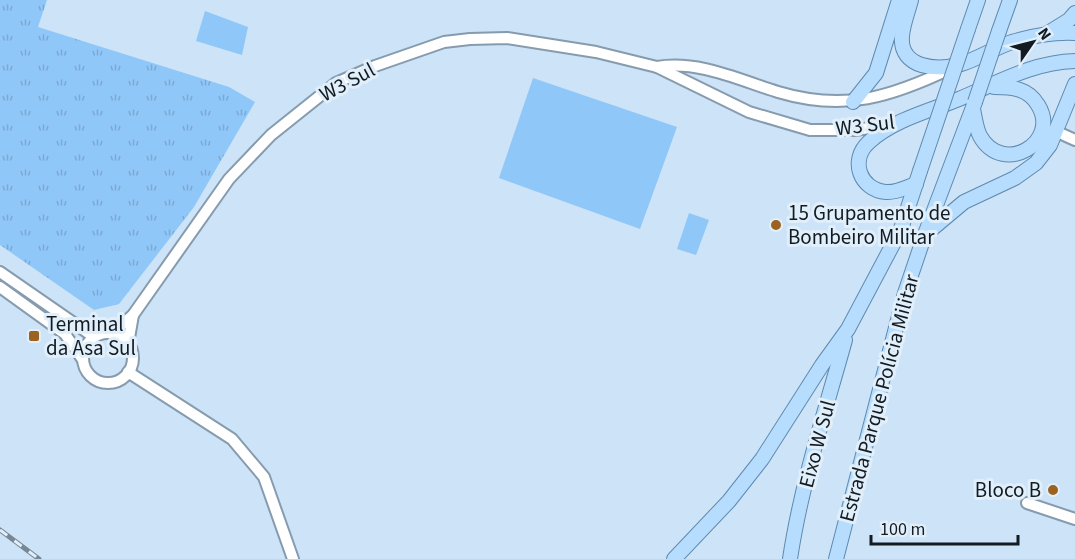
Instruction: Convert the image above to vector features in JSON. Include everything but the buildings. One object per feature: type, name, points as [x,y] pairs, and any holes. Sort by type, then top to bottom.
[{"type":"main road","points":[[853,102],[876,73],[899,0]]},
{"type":"main road","points":[[911,0],[902,38],[908,56],[924,67],[960,64]]},
{"type":"main road","name":"Estrada Parque Polícia Militar","points":[[837,559],[905,293],[1010,0]]},
{"type":"main road","name":"Estrada Parque Polícia Militar","points":[[674,559],[729,501],[762,459],[822,365],[848,329],[901,229],[976,2]]},
{"type":"main road","points":[[1047,34],[1069,20],[1075,13]]},
{"type":"main road","name":"W3 Sul","points":[[960,64],[1012,42],[1047,34],[1075,33]]},
{"type":"main road","name":"W3 Sul","points":[[895,124],[1026,70],[1061,61],[1075,61]]},
{"type":"main road","points":[[924,237],[964,202],[1026,171],[1044,154],[1075,84]]},
{"type":"main road","points":[[974,104],[980,136],[990,148],[998,153],[1007,156],[1014,155],[1025,151],[1036,142],[1042,132],[1044,118],[1034,98],[1012,87],[988,87]]},
{"type":"main road","points":[[895,124],[874,137],[863,148],[858,163],[859,172],[873,189],[884,192],[897,191],[918,177]]},
{"type":"main road","name":"Eixo W Sul","points":[[790,559],[794,531],[848,329]]},
{"type":"street","name":"W3 Sul","points":[[112,333],[133,315],[230,179],[271,135],[336,83],[351,75],[444,42],[507,38],[566,46],[657,67],[749,112],[802,128],[833,131],[895,124]]},
{"type":"street","name":"W3 Sul","points":[[657,67],[677,65],[722,72],[802,98],[853,102],[915,86],[960,64]]},
{"type":"street","points":[[1055,131],[1075,140]]},
{"type":"street","points":[[0,272],[94,337]]},
{"type":"street","points":[[0,287],[65,334],[83,360],[86,369],[98,381],[115,382],[128,372],[132,358],[128,344],[112,333],[94,337],[84,351],[83,360]]},
{"type":"street","name":"W3 Sul","points":[[128,344],[133,315]]},
{"type":"street","points":[[128,372],[232,439],[264,477],[293,559]]},
{"type":"street","points":[[1027,502],[1075,519]]},
{"type":"green space","points":[[0,0],[47,0],[38,27],[229,87],[255,102],[194,207],[119,304],[94,310],[0,245]]},
{"type":"green space","points":[[205,11],[248,27],[242,55],[196,41]]},
{"type":"green space","points":[[533,78],[677,127],[640,229],[499,178]]},
{"type":"green space","points":[[689,213],[709,220],[696,255],[677,249]]},
{"type":"railway","points":[[0,530],[39,559]]},
{"type":"place","name":"15 Grupamento de Bombeiro Militar","points":[[776,225]]},
{"type":"place","name":"Terminal da Asa Sul","points":[[34,336]]},
{"type":"place","name":"Bloco B","points":[[1053,490]]}]
